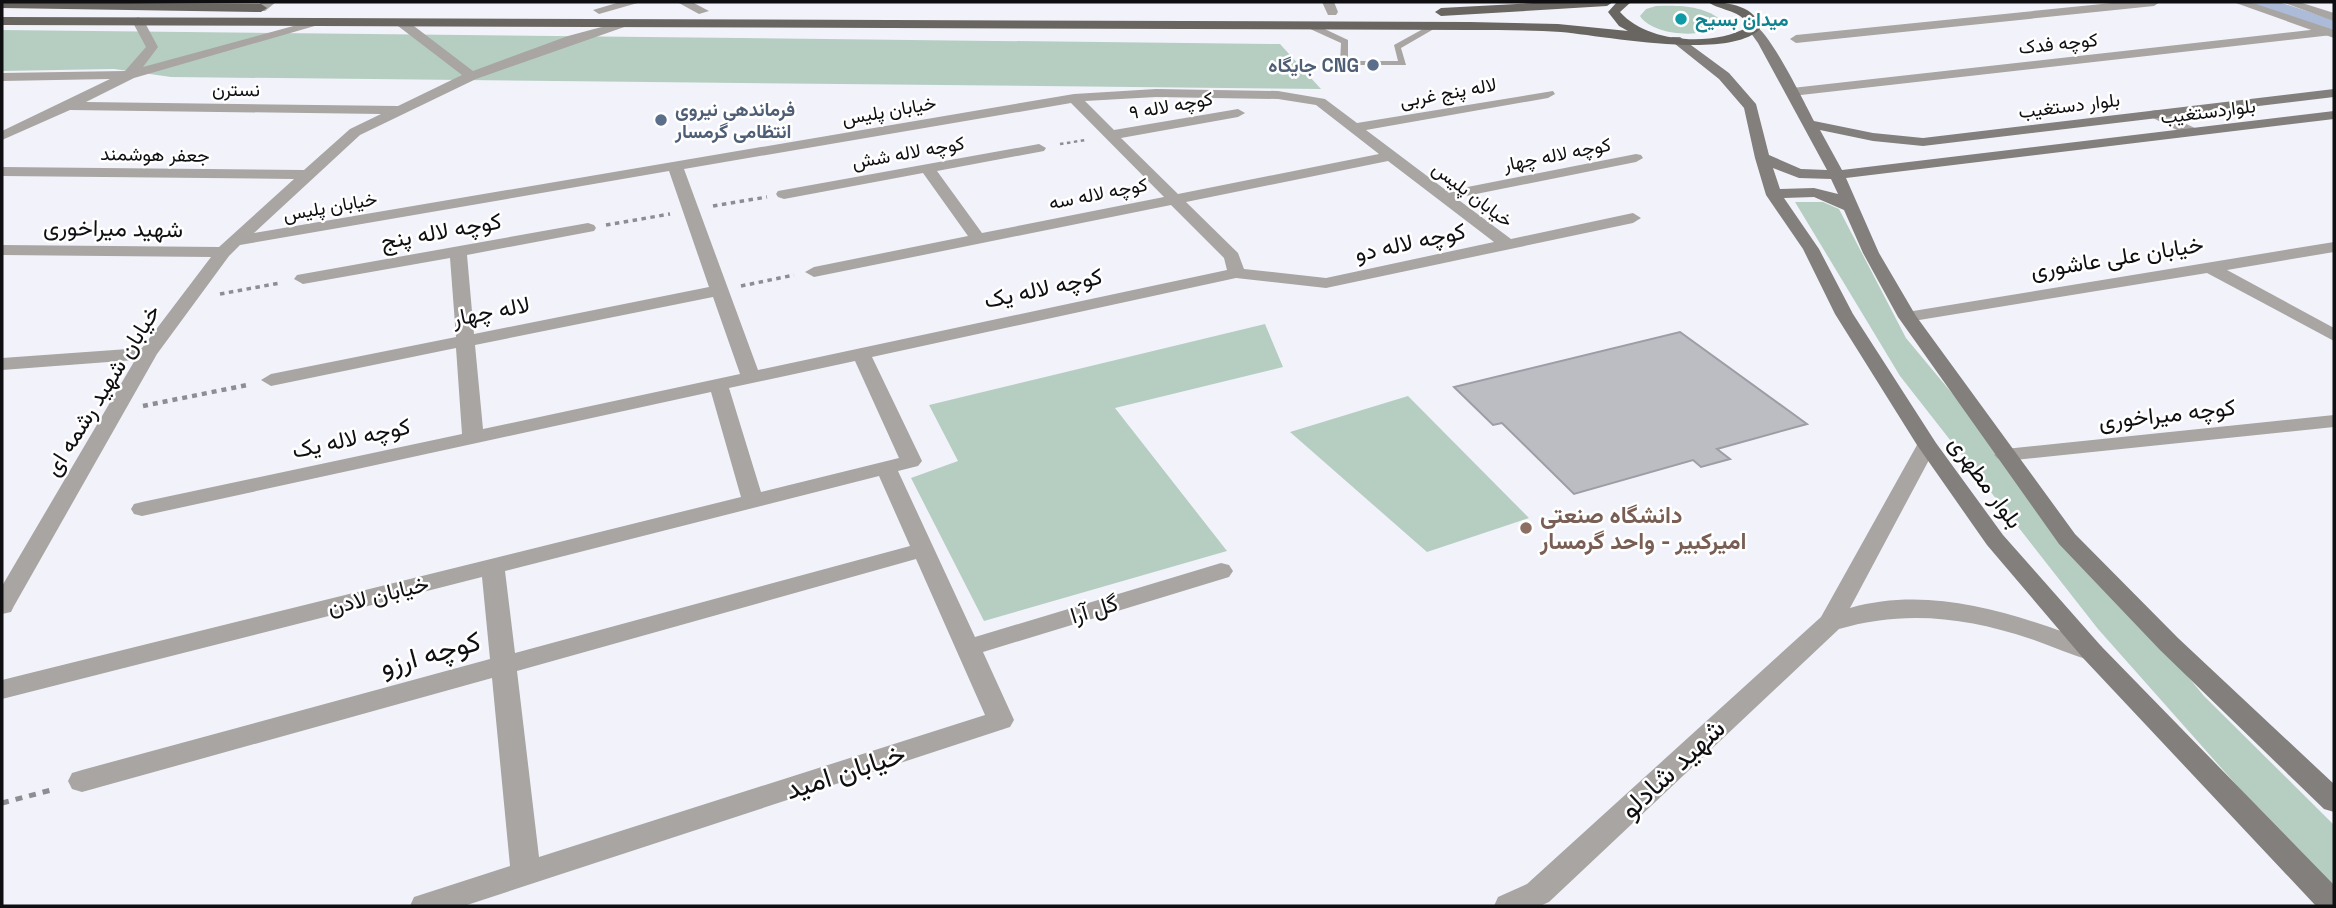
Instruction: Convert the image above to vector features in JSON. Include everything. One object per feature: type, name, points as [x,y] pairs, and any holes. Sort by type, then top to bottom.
[{"type":"main road","points":[[1522,7],[1539,2]]},
{"type":"main road","points":[[1433,12],[1607,2]]},
{"type":"main road","points":[[1625,2],[1614,12],[1617,19],[1642,33],[1669,39]]},
{"type":"main road","points":[[2,21],[1435,26],[1533,28],[1711,42],[1746,36],[1747,15],[1714,2]]},
{"type":"main road","points":[[2,4],[266,5],[288,8]]},
{"type":"main road","points":[[517,9],[703,11],[1038,6],[1051,11]]},
{"type":"main road","points":[[1522,7],[1547,17],[1547,21],[1533,28]]},
{"type":"main road","points":[[1318,12],[1335,8]]},
{"type":"main road","points":[[1078,11],[1091,11]]},
{"type":"main road","name":"بلوار مطهری","points":[[1747,15],[1837,175],[1871,253],[1907,317],[2006,456],[2076,548],[2169,644],[2334,801]]},
{"type":"main road","name":"بلوار مطهری","points":[[1669,39],[1724,76],[1751,107],[1762,158],[1774,195],[1811,249],[1844,314],[1927,445],[1995,540],[2092,652],[2334,905]]},
{"type":"main road","name":"بلوار دستغیب","points":[[1809,124],[1873,137],[1923,142],[2334,93]]},
{"type":"main road","name":"بلواردستغیب","points":[[1762,158],[1799,173],[1837,175],[2334,115]]},
{"type":"main road","points":[[1774,195],[1801,190],[1827,194],[1851,207]]},
{"type":"street","points":[[598,10],[635,2]]},
{"type":"street","points":[[683,2],[703,11]]},
{"type":"street","points":[[1796,39],[2154,2]]},
{"type":"street","points":[[2239,2],[2331,33]]},
{"type":"street","points":[[2288,2],[2334,17]]},
{"type":"street","points":[[2,77],[129,75],[152,47],[138,21]]},
{"type":"street","points":[[2,136],[129,75],[319,23]]},
{"type":"street","points":[[401,23],[471,76]]},
{"type":"street","name":"خیابان شهید رشمه ای","points":[[2,606],[148,353],[229,247],[355,132],[471,76],[624,24]]},
{"type":"street","name":"کوچه فدک","points":[[1792,92],[2331,33]]},
{"type":"street","name":"خیابان پلیس","points":[[229,247],[675,166],[1074,98],[1156,93],[1278,95],[1320,102],[1507,244]]},
{"type":"street","name":"لاله پنج غربی","points":[[1355,128],[1548,94]]},
{"type":"street","points":[[1074,98],[1232,257],[1236,274]]},
{"type":"street","name":"نسترن","points":[[68,106],[404,110]]},
{"type":"street","name":"کوچه لاله ۹","points":[[1111,135],[1238,113]]},
{"type":"street","points":[[2156,114],[2192,132]]},
{"type":"street","points":[[2,128],[23,127]]},
{"type":"street","name":"کوچه لاله شش","points":[[784,194],[1039,148]]},
{"type":"street","name":"کوچه لاله سه","points":[[814,272],[1391,156]]},
{"type":"street","name":"کوچه لاله چهار","points":[[1443,195],[1636,158]]},
{"type":"street","points":[[675,166],[751,378]]},
{"type":"street","points":[[927,168],[978,239]]},
{"type":"street","name":"جعفر هوشمند","points":[[2,171],[308,175]]},
{"type":"street","name":"کوچه لاله دو","points":[[1236,274],[1326,283],[1633,218]]},
{"type":"street","name":"کوچه لاله پنج","points":[[303,279],[588,228]]},
{"type":"street","name":"شهید میراخوری","points":[[2,250],[229,247]]},
{"type":"street","name":"خیابان علی عاشوری","points":[[1907,317],[2334,247]]},
{"type":"street","points":[[458,252],[472,438]]},
{"type":"street","points":[[2208,267],[2334,335]]},
{"type":"street","name":"کوچه لاله یک","points":[[142,509],[1236,274]]},
{"type":"street","name":"لاله چهار","points":[[271,380],[719,290]]},
{"type":"street","points":[[2,364],[148,353]]},
{"type":"street","points":[[861,354],[911,461],[886,467]]},
{"type":"street","points":[[719,386],[753,500]]},
{"type":"street","name":"کوچه میراخوری","points":[[2006,456],[2334,421]]},
{"type":"street","points":[[1830,623],[1927,445]]},
{"type":"street","name":"خیابان لادن","points":[[2,689],[886,467]]},
{"type":"street","name":"خیابان امید","points":[[425,906],[1001,720],[886,467]]},
{"type":"street","name":"کوچه ارزو","points":[[82,781],[923,550]]},
{"type":"street","points":[[493,566],[526,874]]},
{"type":"street","name":"گل آرا","points":[[967,648],[1221,570]]},
{"type":"street","points":[[1830,623],[1872,611],[1935,610],[1976,614],[2033,629],[2092,652]]},
{"type":"street","name":"شهید شادلو","points":[[1509,906],[1543,900],[1830,623]]},
{"type":"lane","points":[[1311,26],[1345,42],[1345,63],[1373,65],[1403,63],[1397,47],[1435,26]]},
{"type":"path","points":[[1039,148],[1111,135]]},
{"type":"path","points":[[719,290],[814,272]]},
{"type":"path","points":[[188,300],[303,279]]},
{"type":"path","points":[[114,411],[271,380]]},
{"type":"path","points":[[2,803],[82,781]]},
{"type":"green space","points":[[1656,6],[1699,9],[1722,21],[1721,25],[1691,34],[1656,28],[1640,16],[1646,9]]},
{"type":"green space","points":[[2,30],[1280,44],[1321,89],[171,77],[114,69],[2,71]]},
{"type":"green space","points":[[1795,202],[1823,202],[1839,209],[1906,338],[2204,696],[2334,825],[2334,895],[2098,629],[1900,376]]},
{"type":"green space","points":[[1265,324],[1283,367],[1115,408],[1227,551],[984,621],[911,478],[958,461],[929,405]]},
{"type":"green space","points":[[1408,396],[1529,518],[1427,552],[1290,432]]},
{"type":"building","points":[[1680,332],[1807,424],[1717,449],[1730,459],[1701,467],[1693,460],[1574,494],[1502,423],[1493,425],[1454,387]]},
{"type":"waterway","points":[[2262,2],[2334,26]]},
{"type":"place","name":"میدان بسیح","points":[[1681,19]]},
{"type":"place","name":"جایگاه CNG","points":[[1373,65]]},
{"type":"place","name":"فرماندهی نیروی انتظامی گرمسار","points":[[661,120]]},
{"type":"place","name":"دانشگاه صنعتی امیرکبیر - واحد گرمسار","points":[[1526,528]]}]
